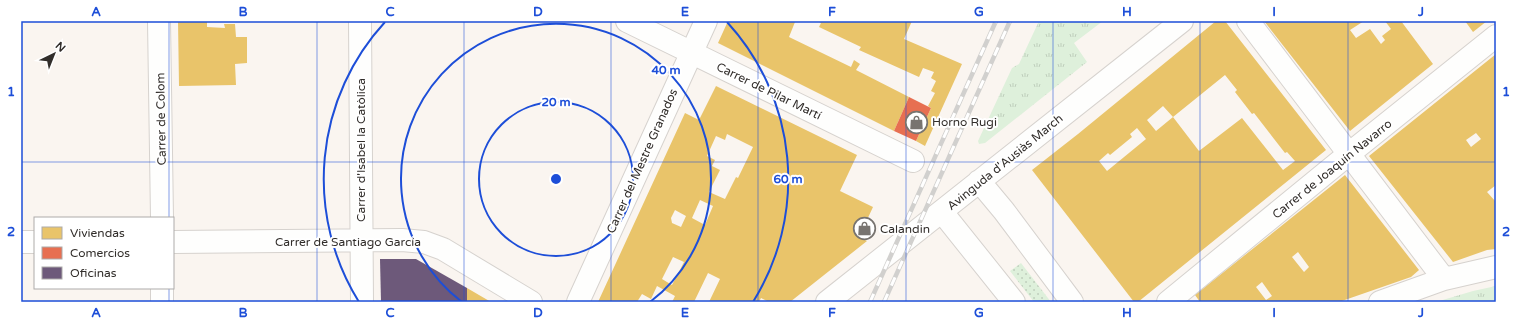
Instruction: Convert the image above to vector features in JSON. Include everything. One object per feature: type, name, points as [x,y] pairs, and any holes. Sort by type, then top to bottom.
[{"type":"street","name":"Carrer de Colom","points":[[159,21],[162,217]]},
{"type":"street","name":"Carrer d'Isabel la Catòlica","points":[[360,21],[362,302]]},
{"type":"street","name":"Carrer de Pilar Martí","points":[[626,21],[913,161]]},
{"type":"street","name":"Carrer del Mestre Granados","points":[[578,302],[706,21]]},
{"type":"street","name":"Avinguda d'Ausiàs March","points":[[827,302],[1182,21]]},
{"type":"street","points":[[1248,21],[1350,153],[1444,279]]},
{"type":"street","name":"Carrer de Joaquín Navarro","points":[[1175,300],[1350,153],[1496,36]]},
{"type":"street","points":[[979,181],[1004,211],[1072,302]]},
{"type":"street","points":[[942,212],[1014,302]]},
{"type":"street","name":"Carrer de Santiago García","points":[[174,242],[409,240],[424,242],[433,244],[443,249],[531,302]]},
{"type":"street","points":[[21,242],[34,242]]},
{"type":"street","points":[[1380,302],[1444,279],[1496,267]]},
{"type":"street","points":[[162,289],[162,302]]},
{"type":"green space","points":[[1039,21],[1103,21],[1074,43],[1087,62],[985,143],[979,144],[978,141],[1012,68],[1019,64]]},
{"type":"green space","points":[[1021,263],[1051,302],[1034,302],[1010,271]]},
{"type":"green space","points":[[1496,286],[1496,302],[1436,302],[1473,291]]},
{"type":"building: Viviendas","points":[[178,21],[207,21],[207,27],[225,28],[224,24],[235,24],[236,37],[247,37],[247,63],[235,64],[236,85],[179,86]]},
{"type":"building: Viviendas","points":[[728,21],[794,21],[795,22],[789,37],[851,67],[854,60],[860,64],[856,70],[909,97],[894,131],[718,43]]},
{"type":"building: Viviendas","points":[[817,21],[912,21],[904,39],[962,64],[925,146],[916,141],[931,108],[928,106],[935,93],[931,91],[936,81],[931,78],[934,72],[923,68],[919,77],[859,50],[861,47],[819,27],[821,23]]},
{"type":"building: Viviendas","points":[[1216,21],[1225,21],[1326,150],[1138,302],[1134,302],[1032,170]],"holes":[[[1225,75],[1237,90],[1235,92],[1252,114],[1254,113],[1285,153],[1287,152],[1295,161],[1283,170],[1242,118],[1199,151],[1173,117]],[[1163,106],[1173,117],[1156,131],[1147,120]],[[1137,128],[1146,139],[1107,171],[1099,161],[1108,153],[1110,155],[1132,137],[1130,134]]]},
{"type":"building: Viviendas","points":[[1264,21],[1364,21],[1350,30],[1356,38],[1370,29],[1381,44],[1385,40],[1382,36],[1391,29],[1385,21],[1401,21],[1433,64],[1350,131]]},
{"type":"building: Viviendas","points":[[1465,21],[1487,21],[1473,32]]},
{"type":"building: Viviendas","points":[[1496,54],[1496,185],[1487,192],[1496,202],[1496,249],[1487,250],[1453,262],[1369,156]],"holes":[[[1476,133],[1481,139],[1471,147],[1466,140]]]},
{"type":"building: Viviendas","points":[[716,86],[857,155],[840,191],[873,207],[859,237],[867,241],[790,302],[769,302],[761,298],[759,302],[709,302],[720,279],[708,273],[694,302],[672,302],[675,296],[657,286],[651,299],[642,294],[637,302],[598,302],[685,113],[699,120]],"holes":[[[727,134],[753,147],[738,178],[736,177],[725,199],[709,192],[720,170],[712,166],[715,160],[707,156],[716,136],[725,140]],[[700,200],[713,206],[705,225],[692,218]],[[675,210],[686,216],[681,227],[672,223],[671,218]],[[673,257],[684,262],[672,285],[662,279]]]},
{"type":"building: Viviendas","points":[[1345,175],[1419,270],[1411,277],[1339,302],[1200,302],[1195,295]],"holes":[[[1298,252],[1309,267],[1304,272],[1292,257]],[[1262,282],[1272,296],[1266,300],[1256,287]]]},
{"type":"building: Viviendas","points":[[467,288],[491,302],[467,302]]},
{"type":"building: Comercios","points":[[909,97],[931,108],[916,141],[894,131]]},
{"type":"building: Oficinas","points":[[380,259],[416,259],[467,288],[467,302],[381,302]]},
{"type":"railway","points":[[870,302],[996,21]]},
{"type":"railway","points":[[884,302],[1010,21]]},
{"type":"place","name":"Horno Rugi","points":[[917,122]]},
{"type":"place","name":"Calandin","points":[[865,229]]}]
